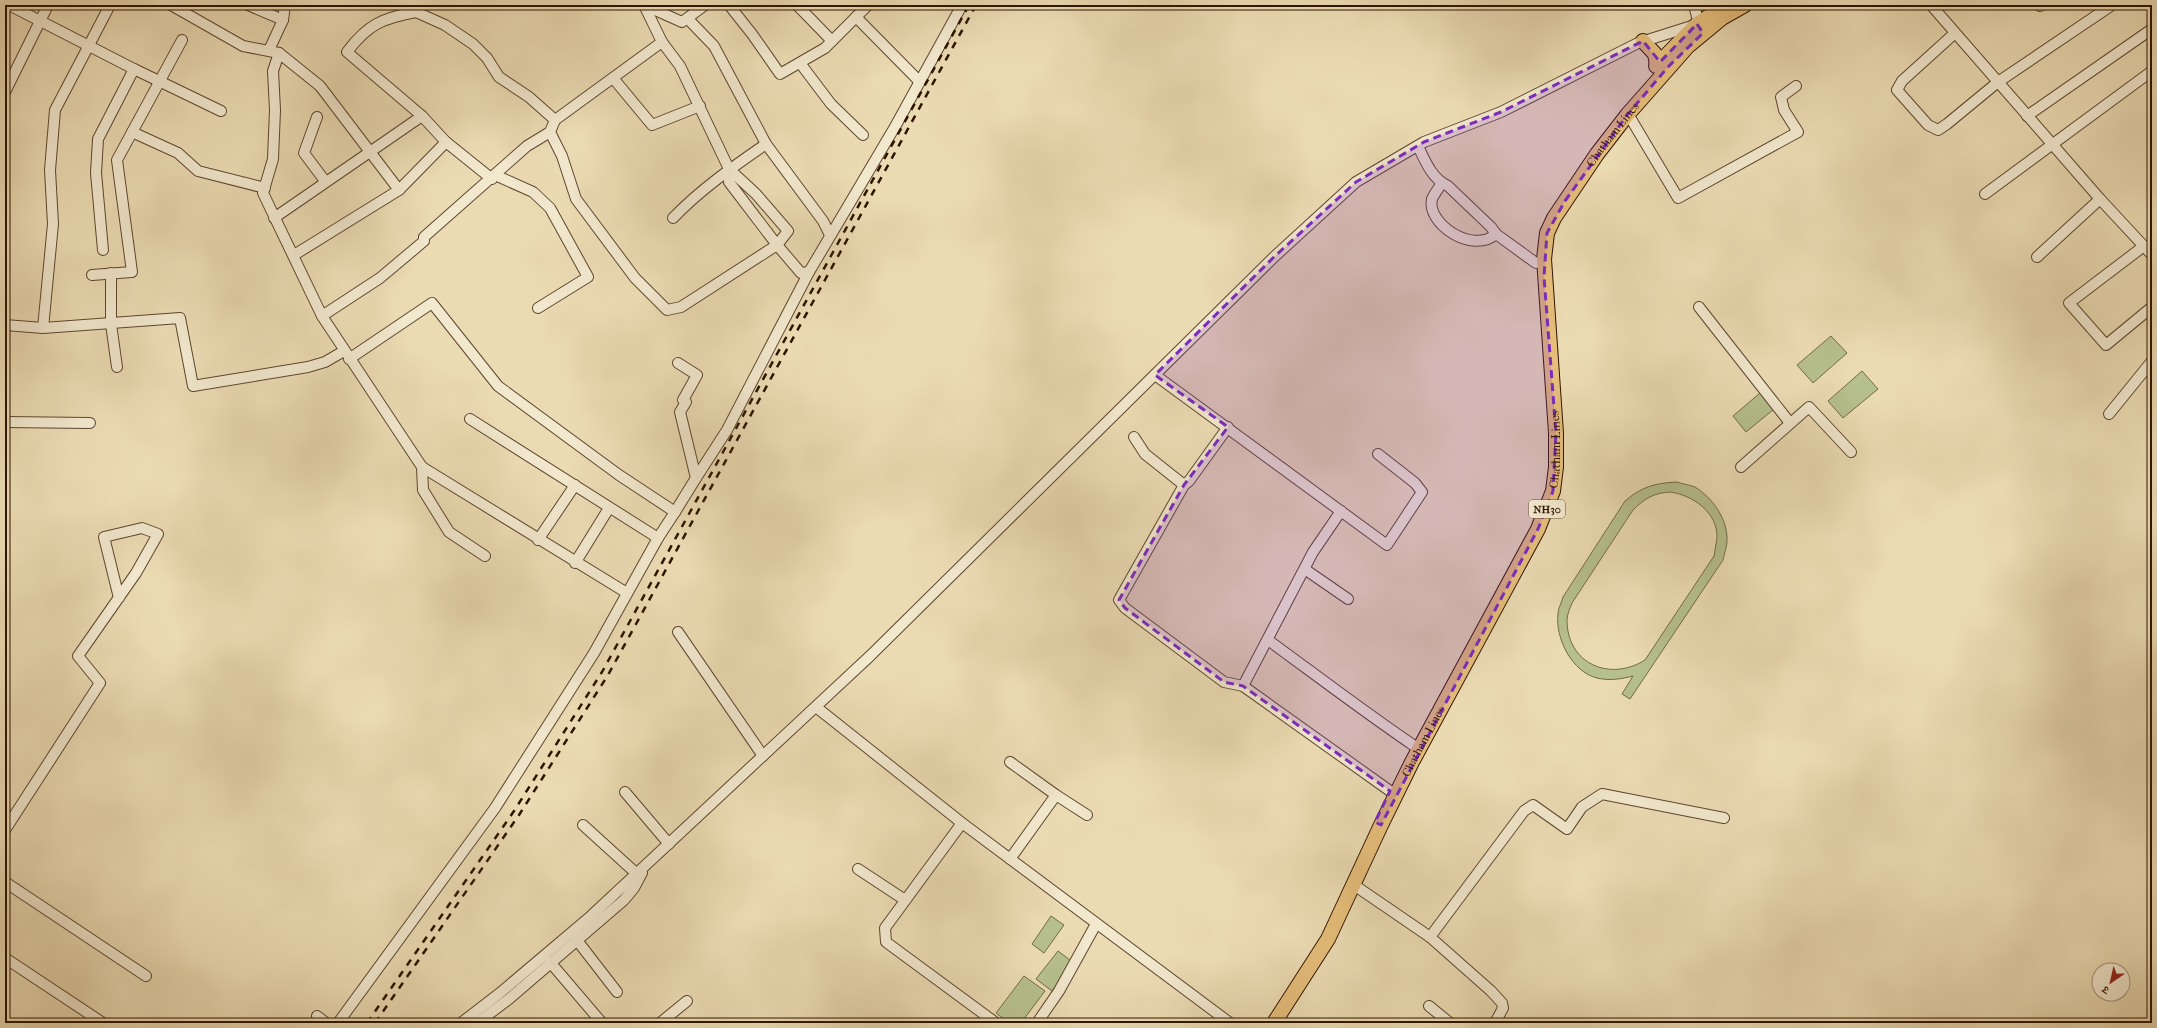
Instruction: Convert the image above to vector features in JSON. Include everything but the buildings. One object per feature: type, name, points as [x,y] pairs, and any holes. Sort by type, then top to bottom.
[{"type":"highway","name":"Chatham Lines","points":[[1274,1023],[1315,962],[1354,885],[1390,791],[1534,518],[1545,490],[1548,463],[1536,263],[1538,238],[1547,213],[1596,140],[1657,65],[1726,5]]},
{"type":"highway","name":"Chatham Lines","points":[[1263,1023],[1298,972],[1329,916],[1538,529],[1549,504],[1553,491],[1556,468],[1556,434],[1544,277],[1545,247],[1554,218],[1597,154],[1628,114],[1700,29],[1745,5]]},
{"type":"highway","points":[[1643,41],[1655,54],[1657,65]]},
{"type":"street","points":[[9,5],[89,48],[220,111]]},
{"type":"street","points":[[5,90],[48,5]]},
{"type":"street","points":[[43,328],[53,224],[50,170],[54,110],[89,48],[110,5]]},
{"type":"street","points":[[171,5],[243,46],[279,53],[320,86],[368,152],[399,190]]},
{"type":"street","points":[[248,5],[283,20]]},
{"type":"street","points":[[269,50],[283,20],[285,5]]},
{"type":"street","points":[[644,5],[682,22],[705,5]]},
{"type":"street","points":[[550,132],[562,156],[576,199],[635,278],[667,310],[681,307],[777,245],[788,231],[756,194],[729,170],[680,66],[662,42],[644,5]]},
{"type":"street","points":[[728,5],[752,34],[780,74],[825,48],[868,5]]},
{"type":"street","points":[[797,5],[832,41]]},
{"type":"street","points":[[338,1023],[495,808],[594,653],[658,538],[727,430],[809,272],[920,82],[962,5]]},
{"type":"street","points":[[461,1023],[546,955],[637,874],[870,656],[1274,257],[1356,182],[1418,146],[1501,112],[1643,41],[1700,29],[1694,5]]},
{"type":"street","points":[[1931,5],[2100,199],[2152,255]]},
{"type":"street","points":[[1955,33],[1902,82],[1897,90],[1928,125],[1938,130],[1998,82],[2112,5]]},
{"type":"street","points":[[538,308],[588,277],[550,208],[533,192],[494,177],[446,142],[422,116],[347,52],[369,29],[387,18],[415,7],[446,25],[473,44],[487,58],[499,77],[529,97],[555,120]]},
{"type":"street","points":[[856,17],[920,82]]},
{"type":"street","points":[[688,19],[714,46],[766,144],[823,221],[830,235]]},
{"type":"street","points":[[2027,116],[2152,29]]},
{"type":"street","points":[[92,275],[132,272],[116,164],[182,40]]},
{"type":"street","points":[[322,316],[380,278],[424,241],[424,237],[494,177],[527,146],[550,132],[555,120],[662,42]]},
{"type":"street","points":[[279,53],[273,71],[275,110],[273,159],[263,193],[322,316],[347,355],[422,467],[575,563],[627,593]]},
{"type":"street","points":[[800,63],[831,104],[863,135]]},
{"type":"street","points":[[103,250],[96,173],[98,139],[134,69]]},
{"type":"street","points":[[1985,194],[2152,71]]},
{"type":"street","points":[[613,78],[652,125],[700,106]]},
{"type":"street","points":[[1628,114],[1678,198],[1798,132],[1784,110],[1781,97],[1796,86]]},
{"type":"street","points":[[274,218],[325,181],[422,116]]},
{"type":"street","points":[[317,117],[304,153],[325,181]]},
{"type":"street","points":[[132,132],[178,153],[198,171],[265,188]]},
{"type":"street","points":[[294,255],[399,190],[446,142]]},
{"type":"street","points":[[674,218],[685,206],[729,170],[766,144]]},
{"type":"street","points":[[1418,146],[1430,170],[1442,183],[1448,186],[1491,227],[1496,234],[1536,263]]},
{"type":"street","points":[[729,170],[728,182],[777,245],[801,273],[809,272]]},
{"type":"street","points":[[1442,183],[1432,199],[1433,212],[1449,230],[1461,239],[1468,241],[1489,240],[1496,234]]},
{"type":"street","points":[[2037,256],[2100,199]]},
{"type":"street","points":[[2144,246],[2069,302],[2106,345],[2152,307]]},
{"type":"street","points":[[111,273],[111,324],[117,367]]},
{"type":"street","points":[[5,325],[43,328],[180,318],[193,386],[308,367],[347,355],[432,303],[498,386],[619,475],[675,512]]},
{"type":"street","points":[[1699,307],[1790,423]]},
{"type":"street","points":[[2110,414],[2152,361]]},
{"type":"street","points":[[678,363],[697,374],[683,400],[686,402],[680,412],[696,478]]},
{"type":"street","points":[[1155,375],[1228,427],[1387,545],[1422,492],[1421,489],[1378,454]]},
{"type":"street","points":[[1741,467],[1809,407],[1851,452]]},
{"type":"street","points":[[470,419],[658,538]]},
{"type":"street","points":[[5,422],[90,423]]},
{"type":"street","points":[[1228,427],[1189,481],[1184,485],[1119,600],[1125,608],[1224,682],[1243,686],[1299,728],[1390,791]]},
{"type":"street","points":[[1134,437],[1145,454],[1184,485]]},
{"type":"street","points":[[422,467],[423,490],[449,532],[484,556]]},
{"type":"street","points":[[538,540],[575,485]]},
{"type":"street","points":[[575,563],[609,508]]},
{"type":"street","points":[[1243,686],[1306,570],[1313,552],[1341,511]]},
{"type":"street","points":[[5,830],[100,683],[78,656],[136,573],[158,534],[142,528],[104,537],[118,598]]},
{"type":"street","points":[[1306,570],[1348,599]]},
{"type":"street","points":[[678,632],[763,756]]},
{"type":"street","points":[[1268,640],[1342,693],[1369,715],[1413,745]]},
{"type":"street","points":[[816,706],[1010,859],[1230,1023]]},
{"type":"street","points":[[1010,762],[1087,815]]},
{"type":"street","points":[[625,792],[668,844]]},
{"type":"street","points":[[1430,936],[1524,811],[1534,805],[1567,829],[1582,807],[1602,794],[1724,818]]},
{"type":"street","points":[[1010,859],[1056,795]]},
{"type":"street","points":[[962,822],[885,928],[886,942],[996,1023]]},
{"type":"street","points":[[583,824],[637,874]]},
{"type":"street","points":[[477,1023],[509,999],[576,939],[624,900],[634,888],[645,866]]},
{"type":"street","points":[[858,868],[905,900]]},
{"type":"street","points":[[5,882],[146,976]]},
{"type":"street","points":[[1354,885],[1430,936],[1491,991],[1502,1003],[1503,1008],[1495,1023]]},
{"type":"street","points":[[1037,1023],[1059,991],[1096,924]]},
{"type":"street","points":[[576,939],[617,992]]},
{"type":"street","points":[[5,958],[103,1023]]},
{"type":"street","points":[[550,962],[602,1023]]},
{"type":"street","points":[[660,1023],[687,1001]]},
{"type":"street","points":[[1429,1006],[1450,1023]]},
{"type":"street","points":[[317,1016],[326,1023]]},
{"type":"highlighted area","points":[[1697,24],[1703,33],[1668,67],[1628,114],[1565,201],[1547,233],[1544,277],[1556,433],[1553,491],[1538,529],[1381,825],[1375,822],[1390,791],[1243,686],[1224,682],[1125,608],[1119,600],[1184,485],[1228,427],[1155,375],[1274,257],[1356,182],[1424,142],[1501,112],[1643,41],[1660,62]]},
{"type":"green space","points":[[1831,336],[1847,353],[1813,383],[1797,365]]},
{"type":"green space","points":[[1862,371],[1878,389],[1843,418],[1828,401]]},
{"type":"green space","points":[[1760,393],[1774,409],[1746,432],[1733,416]]},
{"type":"green space","points":[[1677,482],[1695,487],[1708,497],[1718,510],[1725,525],[1727,533],[1727,546],[1723,560],[1630,699],[1622,694],[1633,676],[1615,679],[1597,678],[1588,675],[1573,661],[1562,643],[1559,633],[1558,612],[1563,597],[1625,501],[1643,489]],"holes":[[[1670,492],[1687,497],[1702,506],[1713,520],[1717,538],[1714,556],[1645,660],[1632,666],[1618,669],[1605,669],[1593,665],[1582,658],[1574,648],[1569,635],[1567,618],[1572,603],[1633,510],[1646,499],[1654,495]]]},
{"type":"green space","points":[[1051,916],[1064,925],[1044,953],[1032,944]]},
{"type":"green space","points":[[1058,951],[1074,963],[1052,991],[1036,979]]},
{"type":"green space","points":[[1024,976],[1045,991],[1021,1023],[1009,1023],[996,1013]]},
{"type":"railway","points":[[367,1023],[514,811],[602,672],[969,5]]},
{"type":"railway","points":[[375,1023],[519,815],[608,675],[976,5]]}]
